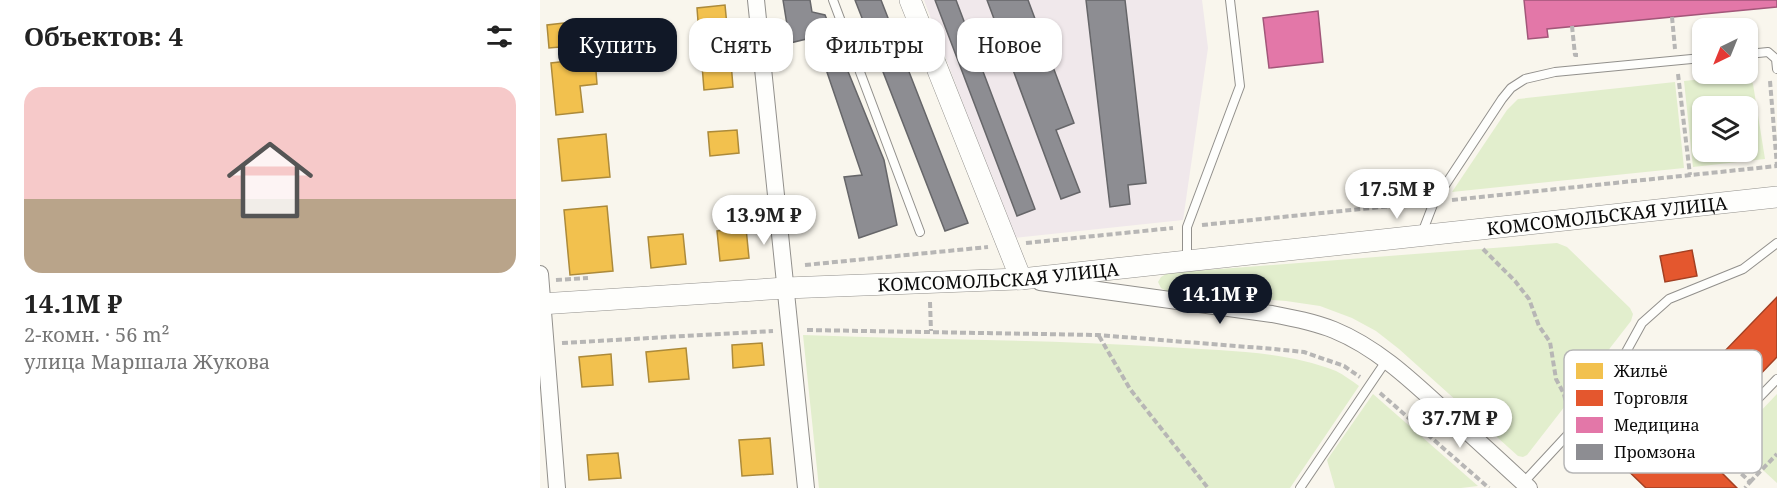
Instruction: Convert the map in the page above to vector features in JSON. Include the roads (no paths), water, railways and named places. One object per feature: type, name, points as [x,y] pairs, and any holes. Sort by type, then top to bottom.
[{"type":"street","points":[[756,0],[806,488]]},
{"type":"street","points":[[910,0],[1021,279],[1308,321],[1353,339],[1415,384],[1526,486]]},
{"type":"street","name":"КОМСОМОЛЬСКАЯ УЛИЦА","points":[[541,304],[786,288],[1021,279],[1777,197]]},
{"type":"street","points":[[540,274],[557,488]]},
{"type":"lane","points":[[833,0],[920,232]]},
{"type":"lane","points":[[1187,262],[1187,227],[1240,86],[1230,0]]},
{"type":"lane","points":[[1758,53],[1768,52],[1776,59],[1777,69]]},
{"type":"lane","points":[[1421,237],[1434,201],[1511,88],[1525,79],[1555,72],[1692,59]]},
{"type":"lane","points":[[1627,350],[1642,323],[1669,300],[1743,269],[1777,243]]},
{"type":"lane","points":[[1300,488],[1386,361]]},
{"type":"lane","points":[[1762,394],[1777,379]]},
{"type":"lane","points":[[1526,486],[1564,439]]}]
